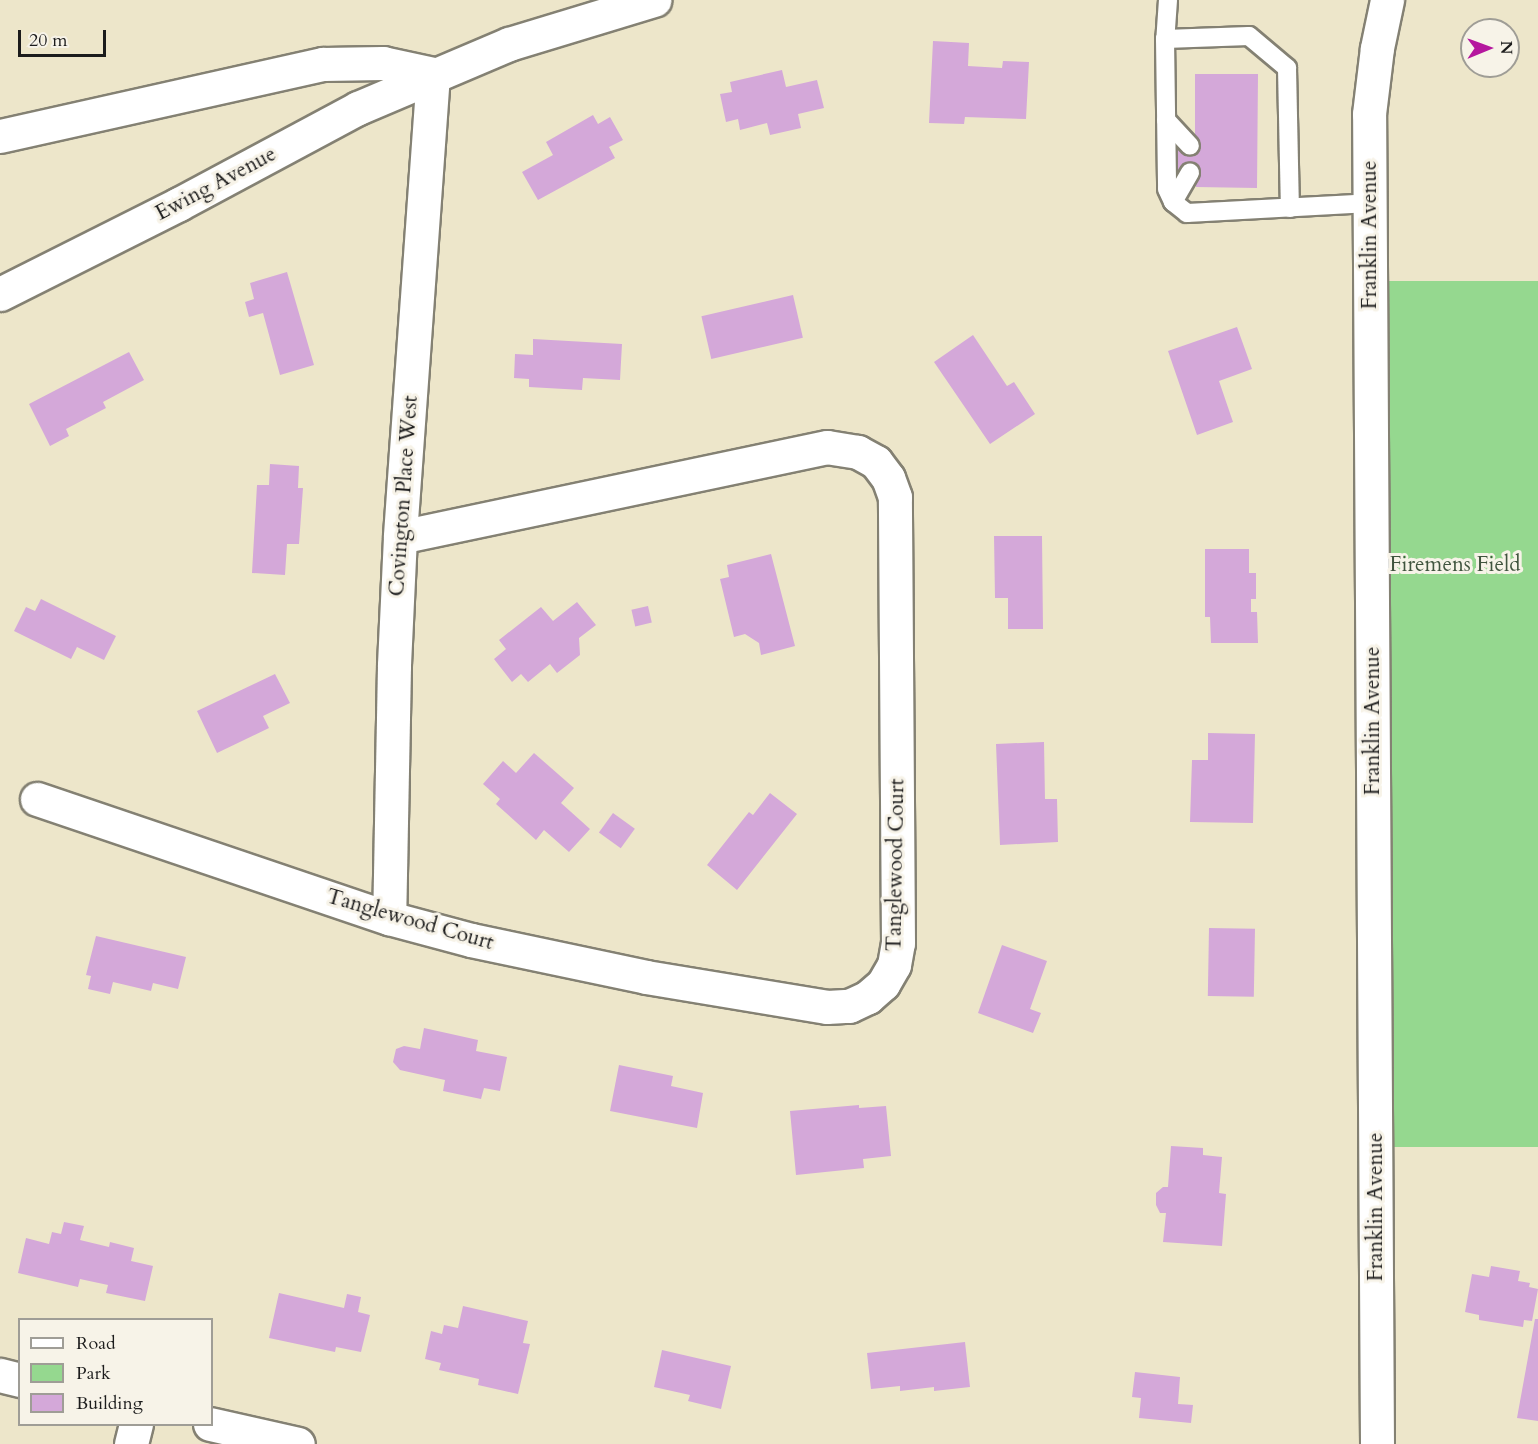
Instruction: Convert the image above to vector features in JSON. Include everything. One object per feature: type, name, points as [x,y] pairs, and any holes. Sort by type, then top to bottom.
[{"type":"street","name":"Ewing Avenue","points":[[0,294],[179,204],[358,108],[433,74],[509,45],[654,0]]},
{"type":"street","name":"Franklin Avenue","points":[[1377,1444],[1369,114],[1377,48],[1387,0]]},
{"type":"street","points":[[0,136],[323,64],[383,63],[433,74]]},
{"type":"street","name":"Covington Place West","points":[[389,918],[394,666],[400,537],[433,74]]},
{"type":"street","name":"Tanglewood Court","points":[[37,799],[389,918],[471,940],[646,977],[827,1007],[849,1006],[868,997],[883,984],[894,965],[898,943],[895,497],[888,478],[876,462],[858,452],[827,447],[400,537]]},
{"type":"street","points":[[0,1375],[18,1380]]},
{"type":"street","points":[[131,1444],[136,1426]]},
{"type":"street","points":[[213,1426],[298,1444]]},
{"type":"lane","points":[[1168,0],[1165,39],[1167,189],[1173,202],[1186,213],[1370,203]]},
{"type":"lane","points":[[1165,39],[1249,36],[1287,68],[1290,208]]},
{"type":"lane","points":[[1166,120],[1190,146]]},
{"type":"lane","points":[[1173,202],[1190,172]]},
{"type":"green space","name":"Firemens Field","points":[[1364,281],[1538,281],[1538,1147],[1364,1147]]},
{"type":"building","points":[[933,41],[969,43],[968,66],[1002,68],[1003,61],[1029,62],[1026,119],[965,117],[964,124],[929,123]]},
{"type":"building","points":[[782,70],[786,87],[817,80],[824,108],[798,114],[801,128],[770,135],[767,123],[740,130],[738,119],[726,122],[720,94],[732,92],[730,82]]},
{"type":"building","points":[[1195,74],[1258,74],[1257,188],[1196,187],[1196,172],[1177,172],[1178,146],[1195,146]]},
{"type":"building","points":[[593,115],[598,124],[610,117],[623,140],[609,147],[615,158],[538,200],[522,172],[553,155],[546,142]]},
{"type":"building","points":[[287,272],[314,365],[280,375],[263,313],[249,317],[245,302],[254,299],[250,283]]},
{"type":"building","points":[[793,295],[803,338],[711,359],[701,316]]},
{"type":"building","points":[[1237,327],[1252,369],[1219,381],[1233,422],[1197,435],[1168,351]]},
{"type":"building","points":[[973,335],[1007,386],[1014,382],[1035,414],[990,444],[934,362]]},
{"type":"building","points":[[533,339],[622,344],[620,380],[583,378],[582,390],[529,387],[529,379],[514,378],[515,354],[533,355]]},
{"type":"building","points":[[129,352],[144,380],[103,402],[106,408],[66,429],[69,436],[50,446],[29,404]]},
{"type":"building","points":[[270,464],[299,466],[298,488],[303,488],[299,544],[287,544],[285,575],[252,573],[257,485],[269,485]]},
{"type":"building","points":[[994,536],[1042,536],[1043,629],[1008,629],[1008,598],[995,598]]},
{"type":"building","points":[[1205,549],[1249,549],[1249,573],[1256,573],[1256,599],[1251,599],[1251,612],[1257,612],[1258,643],[1211,643],[1210,617],[1205,617]]},
{"type":"building","points":[[771,554],[795,646],[761,655],[759,643],[745,634],[734,637],[720,579],[729,577],[727,565]]},
{"type":"building","points":[[41,599],[116,636],[104,660],[77,647],[71,659],[14,631],[26,607],[35,611]]},
{"type":"building","points":[[577,602],[596,625],[579,638],[580,655],[557,673],[550,664],[528,682],[521,674],[512,682],[494,659],[506,649],[499,640],[541,607],[553,621]]},
{"type":"building","points":[[648,606],[652,623],[635,626],[631,610]]},
{"type":"building","points":[[275,674],[290,703],[263,716],[269,728],[217,753],[197,711]]},
{"type":"building","points":[[1208,733],[1255,734],[1253,823],[1190,822],[1192,760],[1208,760]]},
{"type":"building","points":[[1044,742],[1045,799],[1057,799],[1058,842],[1000,845],[996,744]]},
{"type":"building","points":[[534,753],[574,788],[561,803],[590,829],[569,852],[544,830],[536,840],[496,804],[500,799],[483,784],[503,761],[516,773]]},
{"type":"building","points":[[770,793],[797,814],[737,890],[707,865],[749,812],[753,815]]},
{"type":"building","points":[[613,813],[635,829],[621,848],[599,832]]},
{"type":"building","points":[[1209,928],[1255,929],[1254,997],[1208,996]]},
{"type":"building","points":[[96,936],[186,957],[178,989],[153,983],[151,991],[113,982],[110,994],[88,989],[91,976],[86,975]]},
{"type":"building","points":[[1002,945],[1047,961],[1030,1009],[1041,1013],[1033,1033],[978,1013]]},
{"type":"building","points":[[424,1028],[478,1040],[476,1051],[507,1057],[500,1091],[484,1088],[481,1099],[443,1091],[445,1080],[400,1070],[393,1062],[396,1049],[404,1046],[420,1049]]},
{"type":"building","points":[[619,1065],[673,1076],[671,1086],[703,1093],[697,1128],[610,1111]]},
{"type":"building","points":[[859,1105],[859,1108],[886,1106],[891,1156],[863,1159],[864,1168],[796,1175],[790,1111]]},
{"type":"building","points":[[1171,1146],[1203,1148],[1203,1155],[1222,1157],[1219,1193],[1226,1194],[1222,1246],[1163,1242],[1166,1213],[1160,1213],[1156,1205],[1156,1193],[1163,1187],[1168,1187]]},
{"type":"building","points":[[64,1222],[84,1226],[80,1240],[109,1247],[110,1242],[134,1248],[131,1261],[153,1266],[145,1301],[106,1293],[108,1285],[80,1279],[78,1287],[18,1273],[26,1238],[49,1244],[52,1232],[61,1234]]},
{"type":"building","points":[[1491,1266],[1520,1271],[1518,1281],[1530,1283],[1529,1287],[1538,1289],[1532,1321],[1524,1320],[1523,1327],[1479,1320],[1479,1315],[1465,1312],[1472,1274],[1489,1277]]},
{"type":"building","points":[[279,1293],[344,1308],[347,1294],[361,1297],[358,1312],[370,1315],[361,1352],[336,1347],[335,1352],[269,1338]]},
{"type":"building","points":[[463,1306],[528,1321],[523,1343],[530,1344],[518,1394],[478,1385],[479,1379],[439,1370],[441,1363],[425,1359],[431,1331],[442,1334],[444,1325],[458,1328]]},
{"type":"building","points":[[1535,1319],[1538,1319],[1538,1421],[1517,1418]]},
{"type":"building","points":[[965,1342],[970,1387],[934,1391],[934,1387],[900,1391],[900,1386],[871,1389],[867,1353]]},
{"type":"building","points":[[662,1350],[731,1366],[721,1409],[688,1401],[690,1395],[654,1387]]},
{"type":"building","points":[[1135,1372],[1180,1377],[1178,1404],[1193,1405],[1191,1423],[1139,1418],[1141,1398],[1132,1397]]}]
